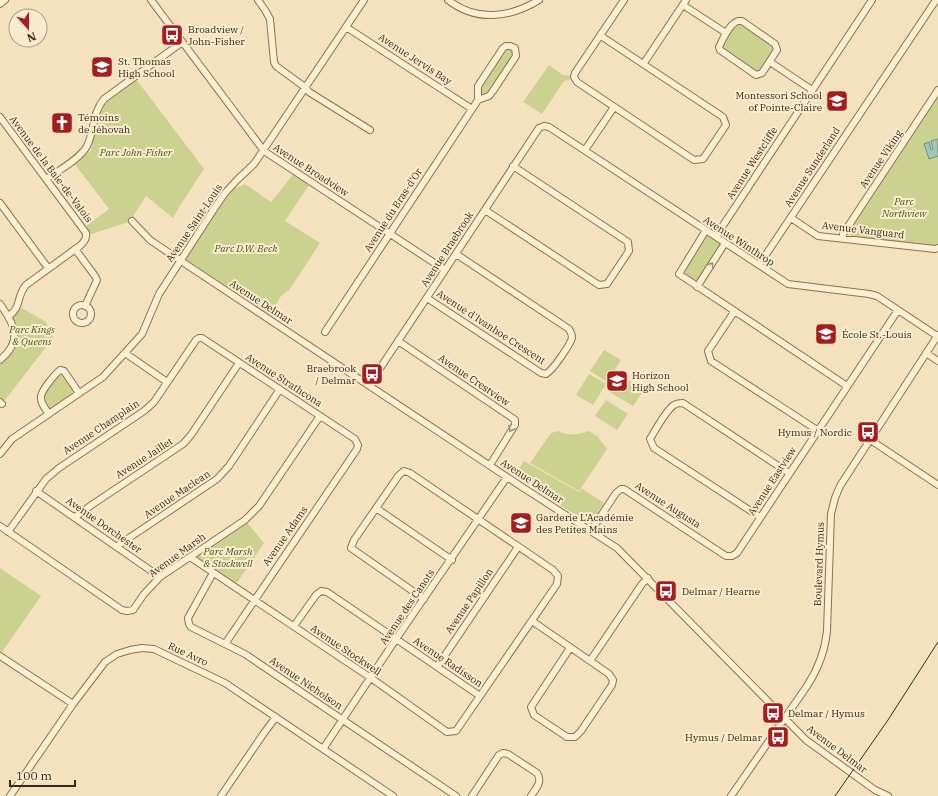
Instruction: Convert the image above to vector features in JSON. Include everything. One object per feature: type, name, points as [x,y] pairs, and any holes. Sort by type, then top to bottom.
[{"type":"street","points":[[0,4],[5,0]]},
{"type":"street","name":"Avenue Broadview","points":[[151,0],[181,43],[264,151],[445,270]]},
{"type":"street","points":[[258,0],[266,10],[270,19],[274,62],[276,66],[306,88],[309,92],[370,130]]},
{"type":"street","name":"Avenue Saint-Louis","points":[[0,454],[12,439],[103,377],[142,334],[159,294],[225,192],[254,164],[264,151],[364,0]]},
{"type":"street","points":[[448,0],[474,13],[496,15],[512,13],[539,0]]},
{"type":"street","points":[[600,36],[644,63],[723,117],[726,125],[702,159],[694,160],[577,82],[574,77],[575,73],[624,0]]},
{"type":"street","name":"Avenue Westcliffe","points":[[716,236],[872,0]]},
{"type":"street","name":"Avenue Sunderland","points":[[759,266],[867,101],[936,0]]},
{"type":"street","points":[[644,63],[685,2],[726,33]]},
{"type":"street","points":[[742,21],[775,44],[777,50],[770,62],[762,73],[756,75],[722,53],[719,47],[726,33],[735,22],[742,21]]},
{"type":"street","name":"Avenue Jervis Bay","points":[[346,27],[472,109]]},
{"type":"street","points":[[46,179],[83,152],[90,139],[96,111],[104,99],[181,43]]},
{"type":"street","name":"Avenue du Bras-d'Or","points":[[325,332],[478,100],[478,86],[503,48],[510,46],[515,48],[516,56],[493,92],[489,96],[478,100]]},
{"type":"street","points":[[770,62],[812,90]]},
{"type":"street","name":"Avenue Viking","points":[[843,238],[843,234],[938,90]]},
{"type":"street","points":[[585,150],[614,107]]},
{"type":"street","name":"Avenue de la Baie-de-Valois","points":[[0,117],[86,233],[86,240],[75,249]]},
{"type":"street","name":"Avenue Winthrop","points":[[544,126],[549,126],[788,284],[801,287],[877,296],[938,336]]},
{"type":"street","name":"Avenue Braebrook","points":[[369,385],[513,166],[539,128],[544,126]]},
{"type":"street","points":[[485,210],[599,285],[607,284],[619,267],[629,251],[628,242],[513,166]]},
{"type":"street","points":[[0,203],[48,268]]},
{"type":"street","name":"Avenue Vanguard","points":[[791,218],[818,236],[935,249],[938,248]]},
{"type":"street","name":"Avenue Delmar","points":[[132,221],[150,240],[181,261],[617,548],[808,743],[875,790],[888,796]]},
{"type":"street","points":[[706,230],[678,274],[846,386]]},
{"type":"street","points":[[697,287],[725,243]]},
{"type":"street","points":[[8,316],[14,312],[18,306],[22,290],[26,285],[75,249],[97,280],[86,306]]},
{"type":"street","name":"Avenue d'Ivanhoe Crescent","points":[[427,298],[541,373],[546,374],[550,371],[572,340],[572,334],[569,329],[456,254]]},
{"type":"street","points":[[0,304],[14,329],[15,337],[12,347],[0,360]]},
{"type":"street","name":"Avenue Eastview","points":[[726,556],[732,556],[737,553],[846,386],[898,310]]},
{"type":"street","points":[[734,312],[708,351],[711,361],[817,430]]},
{"type":"street","name":"Boulevard Hymus","points":[[731,796],[815,674],[822,657],[827,631],[830,530],[833,506],[842,482],[938,336]]},
{"type":"street","name":"Avenue Strathcona","points":[[202,338],[355,439]]},
{"type":"street","name":"Avenue Champlain","points":[[8,532],[36,491],[58,468],[144,411],[154,402],[196,340],[202,338]]},
{"type":"street","name":"Avenue Crestview","points":[[398,341],[514,420],[515,425],[490,465]]},
{"type":"street","points":[[125,353],[168,382]]},
{"type":"street","points":[[926,353],[938,361]]},
{"type":"street","name":"Avenue Jaillet","points":[[75,517],[183,444],[191,435],[239,363]]},
{"type":"street","points":[[48,414],[42,403],[42,393],[56,373],[60,370],[64,371],[79,393]]},
{"type":"street","name":"Avenue Maclean","points":[[117,546],[217,479],[229,466],[280,389]]},
{"type":"street","points":[[760,518],[654,448],[650,439],[659,424],[673,405],[683,403],[789,473]]},
{"type":"street","name":"Avenue Marsh","points":[[0,526],[122,610],[133,610],[144,594],[160,577],[245,520],[259,506],[320,416]]},
{"type":"street","name":"Avenue Adams","points":[[224,644],[357,449],[358,445],[355,439]]},
{"type":"street","points":[[869,439],[938,485]]},
{"type":"street","points":[[424,600],[352,548],[354,540],[399,475],[404,471],[410,472],[518,547]]},
{"type":"street","name":"Avenue des Canots","points":[[324,749],[396,639],[452,560],[507,477]]},
{"type":"street","name":"Avenue Augusta","points":[[591,531],[616,493],[621,489],[624,489],[726,556]]},
{"type":"street","name":"Avenue Dorchester","points":[[36,491],[160,577]]},
{"type":"street","points":[[376,508],[452,560]]},
{"type":"street","name":"Avenue Radisson","points":[[294,626],[316,595],[321,591],[328,592],[480,696],[557,584],[558,576],[553,570],[518,547]]},
{"type":"street","name":"Avenue Papillon","points":[[437,667],[518,547]]},
{"type":"street","name":"Avenue Stockwell","points":[[190,557],[371,678],[447,732],[456,731],[480,696]]},
{"type":"street","name":"Avenue Nicholson","points":[[213,573],[188,618],[191,627],[245,654],[456,796]]},
{"type":"street","points":[[590,661],[642,584],[648,578]]},
{"type":"street","points":[[532,621],[609,674],[612,680],[612,685],[581,731],[575,737],[568,737],[534,715],[531,707],[570,648]]},
{"type":"street","name":"Rue Avro","points":[[10,796],[73,704],[105,662],[117,654],[142,648],[154,649],[225,682],[393,796]]},
{"type":"street","points":[[0,656],[73,704]]},
{"type":"street","points":[[221,796],[276,717]]},
{"type":"street","points":[[472,796],[499,755],[503,753],[508,754],[537,773],[540,778],[539,783],[531,796]]},
{"type":"green space","points":[[738,21],[776,47],[770,62],[756,75],[720,50],[726,33]]},
{"type":"green space","points":[[506,46],[516,52],[485,98],[478,95],[478,90]]},
{"type":"green space","points":[[549,65],[563,75],[570,76],[571,79],[564,81],[542,114],[523,102]]},
{"type":"green space","name":"Parc John-Fisher","points":[[136,79],[204,169],[173,218],[146,196],[132,221],[91,234],[86,226],[109,209],[74,163],[91,151],[99,112],[102,106]]},
{"type":"green space","name":"Parc Northview","points":[[938,95],[938,244],[934,246],[852,236],[849,233],[849,228]]},
{"type":"green space","name":"Parc D.W. Beck","points":[[295,172],[311,182],[285,221],[320,243],[289,290],[281,296],[268,318],[181,261],[225,193],[245,184],[271,202]]},
{"type":"green space","points":[[706,235],[722,245],[697,283],[683,273]]},
{"type":"green space","name":"Parc Kings & Queens","points":[[18,306],[46,322],[53,338],[2,404],[0,402],[0,360],[15,337],[9,316]]},
{"type":"green space","points":[[604,350],[621,360],[607,382],[590,371]]},
{"type":"green space","points":[[60,370],[79,393],[49,414],[42,403],[42,393]]},
{"type":"green space","points":[[589,374],[606,384],[593,405],[576,395]]},
{"type":"green space","points":[[622,376],[644,390],[633,406],[611,393]]},
{"type":"green space","points":[[606,400],[628,414],[617,430],[595,416]]},
{"type":"green space","points":[[558,431],[566,434],[573,434],[589,431],[598,437],[607,449],[579,491],[530,463],[551,433]]},
{"type":"green space","points":[[524,461],[579,492],[582,488],[604,503],[592,521],[586,522],[514,475]]},
{"type":"green space","name":"Parc Marsh & Stockwell","points":[[245,520],[264,543],[234,587],[190,557]]},
{"type":"green space","points":[[0,568],[41,596],[2,652],[0,652]]},
{"type":"water","points":[[938,139],[938,156],[929,159],[924,144],[929,142],[931,150],[933,149],[931,141]]},
{"type":"tram line","points":[[835,796],[888,720],[938,642]]},
{"type":"place","name":"Broadview / John-Fisher","points":[[172,35]]},
{"type":"place","name":"St. Thomas High School","points":[[102,67]]},
{"type":"place","name":"Montessori School of Pointe-Claire","points":[[837,101]]},
{"type":"place","name":"Témoins de Jéhovah","points":[[62,123]]},
{"type":"place","name":"École St.-Louis","points":[[826,334]]},
{"type":"place","name":"Braebrook / Delmar","points":[[372,374]]},
{"type":"place","name":"Horizon High School","points":[[617,381]]},
{"type":"place","name":"Hymus / Nordic","points":[[868,432]]},
{"type":"place","name":"Garderie L'Académie des Petites Mains","points":[[521,523]]},
{"type":"place","name":"Delmar / Hearne","points":[[666,591]]},
{"type":"place","name":"Delmar / Hymus","points":[[773,713]]},
{"type":"place","name":"Hymus / Delmar","points":[[778,737]]}]
